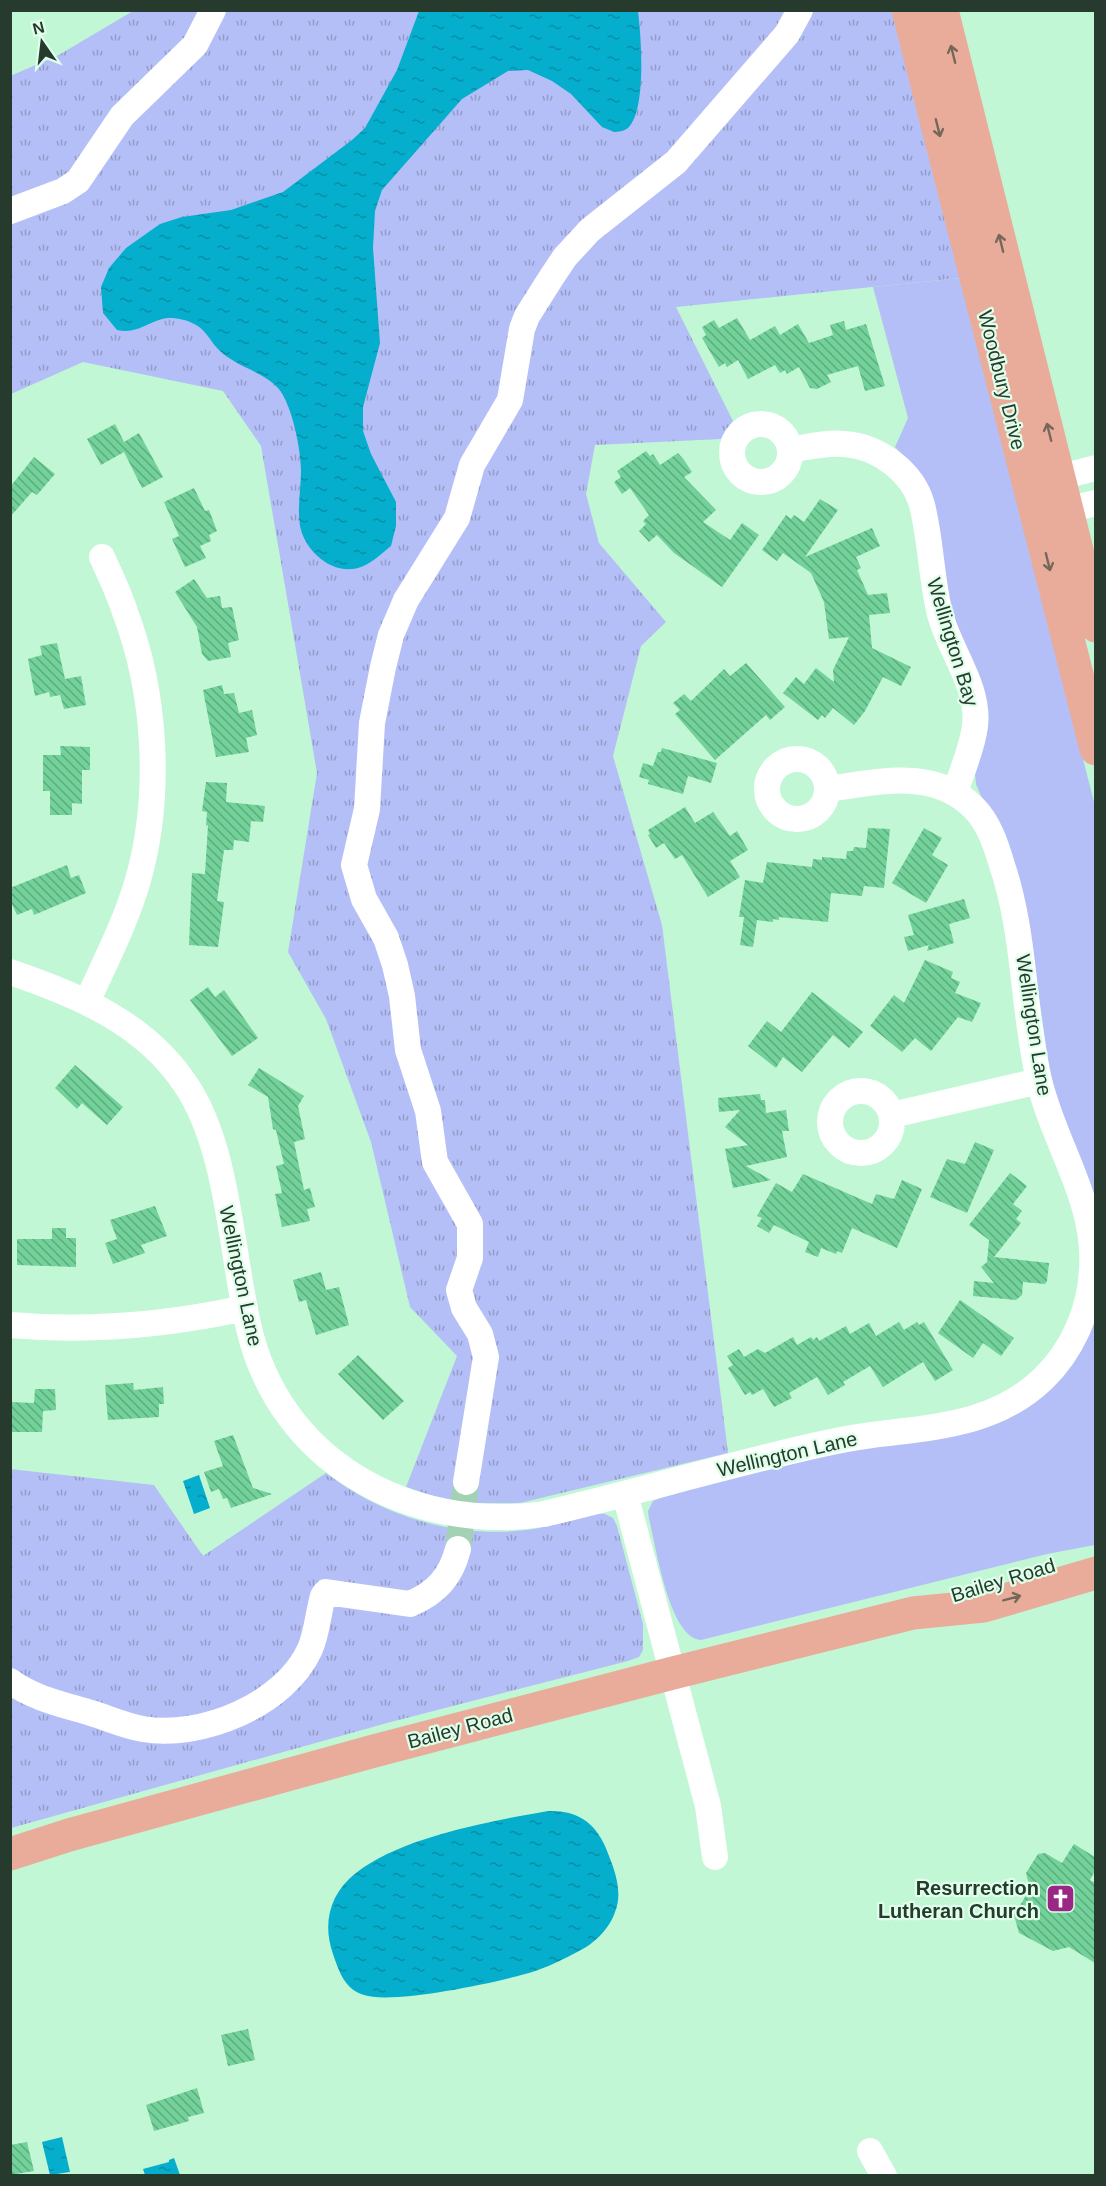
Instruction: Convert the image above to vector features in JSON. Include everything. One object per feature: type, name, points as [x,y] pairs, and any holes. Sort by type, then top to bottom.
[{"type":"main road","name":"Woodbury Drive","points":[[908,10],[1029,485],[1067,510],[1095,749]]},
{"type":"main road","name":"Woodbury Drive","points":[[942,10],[1060,477],[1095,626]]},
{"type":"main road","name":"Bailey Road","points":[[10,1854],[80,1832],[374,1750],[912,1612],[978,1584],[1095,1552]]},
{"type":"main road","name":"Bailey Road","points":[[912,1612],[984,1606],[1095,1573]]},
{"type":"street","points":[[10,211],[63,190],[78,181],[122,116],[195,45],[213,10]]},
{"type":"street","points":[[466,1482],[486,1357],[480,1334],[464,1308],[459,1290],[470,1258],[470,1224],[435,1162],[428,1111],[406,1042],[402,996],[395,965],[386,938],[364,899],[354,865],[367,809],[372,723],[383,667],[391,635],[406,600],[457,518],[472,465],[510,400],[522,329],[551,278],[565,257],[590,230],[676,162],[787,34],[800,10]]},
{"type":"street","name":"Wellington Bay","points":[[790,450],[823,444],[846,444],[868,449],[888,458],[916,489],[926,522],[932,581],[941,617],[975,708],[975,726],[955,792]]},
{"type":"street","points":[[1029,485],[1095,468]]},
{"type":"street","points":[[87,1002],[116,940],[138,881],[151,795],[151,740],[145,692],[126,613],[102,557]]},
{"type":"street","name":"Wellington Lane","points":[[10,972],[87,1002],[132,1028],[173,1067],[196,1100],[214,1147],[245,1308],[262,1366],[290,1416],[324,1455],[372,1488],[431,1509],[465,1517],[509,1519],[544,1514],[822,1444],[972,1421],[1020,1398],[1041,1381],[1061,1360],[1076,1334],[1087,1304],[1092,1272],[1092,1243],[1088,1215],[1079,1187],[1053,1126],[1039,1081],[1026,1002],[1023,955],[1009,886],[990,832],[973,807],[955,792],[941,785],[906,779],[828,789]]},
{"type":"street","points":[[892,1114],[1039,1081]]},
{"type":"street","points":[[10,1325],[54,1328],[111,1327],[170,1322],[245,1308]]},
{"type":"street","points":[[626,1494],[708,1806],[715,1857]]},
{"type":"street","points":[[10,1682],[57,1703],[144,1729],[203,1725],[234,1716],[250,1710],[269,1697],[303,1662],[310,1649],[323,1596],[326,1592],[410,1604],[443,1583],[451,1572],[458,1549]]},
{"type":"street","points":[[870,2151],[884,2175]]},
{"type":"green space","points":[[133,11],[893,11],[961,278],[676,307],[733,421],[721,439],[595,445],[586,494],[599,543],[666,622],[641,646],[613,756],[662,925],[728,1453],[520,1503],[470,1503],[439,1498],[406,1487],[457,1356],[410,1307],[371,1142],[326,1019],[288,952],[317,773],[261,446],[223,391],[83,362],[11,394],[10,76],[57,56]]},
{"type":"green space","points":[[961,278],[1095,806],[1095,1200],[1077,1159],[1051,1081],[1028,921],[994,814],[981,796],[976,784],[962,643],[949,599],[919,473],[895,447],[908,418],[873,287]]},
{"type":"green space","points":[[1095,1316],[1095,1545],[1047,1554],[701,1640],[690,1635],[680,1624],[666,1589],[649,1519],[648,1511],[653,1501],[681,1490],[793,1462],[838,1452],[954,1435],[1009,1418]]},
{"type":"green space","points":[[10,1469],[154,1485],[203,1556],[326,1473],[349,1489],[398,1513],[451,1528],[506,1532],[534,1529],[579,1517],[605,1514],[613,1518],[617,1526],[643,1624],[643,1650],[639,1657],[628,1661],[387,1723],[11,1828]]},
{"type":"water","points":[[419,11],[638,11],[641,72],[638,106],[628,128],[614,132],[602,127],[571,94],[552,81],[528,70],[508,71],[462,99],[382,190],[375,211],[373,248],[380,343],[363,407],[363,431],[371,454],[396,502],[396,526],[391,546],[377,558],[361,567],[341,568],[322,560],[314,553],[303,536],[299,519],[301,471],[299,451],[288,405],[278,388],[265,377],[227,356],[193,323],[169,318],[138,329],[117,330],[103,313],[101,287],[109,268],[126,248],[160,224],[182,217],[231,210],[283,192],[352,140],[365,128],[397,70]]},
{"type":"water","points":[[199,1475],[210,1508],[194,1514],[183,1481]]},
{"type":"water","points":[[548,1811],[575,1815],[589,1824],[600,1837],[611,1862],[618,1887],[617,1904],[613,1918],[596,1940],[574,1954],[538,1970],[450,1990],[399,1997],[379,1997],[364,1995],[347,1984],[333,1954],[328,1931],[334,1899],[356,1873],[375,1860],[421,1840],[500,1820]]},
{"type":"water","points":[[62,2137],[70,2172],[50,2175],[42,2142]]},
{"type":"water","points":[[174,2158],[180,2175],[145,2175],[143,2169],[169,2162]]},
{"type":"building","points":[[737,318],[750,340],[775,326],[780,335],[798,324],[809,343],[833,335],[830,325],[844,321],[846,330],[866,324],[885,386],[865,391],[858,366],[827,375],[831,382],[817,389],[810,388],[799,367],[787,374],[785,370],[780,373],[775,365],[748,379],[738,360],[727,367],[725,363],[719,367],[702,338],[706,335],[702,327],[714,320],[719,328]]},
{"type":"building","points":[[115,424],[124,442],[139,433],[163,477],[142,488],[124,452],[101,465],[87,439]]},
{"type":"building","points":[[646,451],[650,456],[653,454],[660,465],[678,453],[684,460],[692,472],[684,477],[716,510],[703,522],[730,540],[742,523],[759,535],[722,587],[674,553],[657,535],[649,542],[639,531],[646,524],[643,521],[649,515],[630,488],[622,494],[614,482],[621,477],[617,471]]},
{"type":"building","points":[[34,457],[55,474],[37,495],[32,492],[10,517],[10,487]]},
{"type":"building","points":[[194,488],[205,511],[209,510],[217,531],[209,535],[211,541],[200,546],[206,558],[185,567],[172,539],[179,536],[164,502]]},
{"type":"building","points":[[820,499],[838,510],[805,557],[872,528],[880,546],[856,557],[861,568],[857,570],[868,595],[887,593],[890,613],[869,615],[872,648],[911,667],[901,686],[883,677],[865,711],[854,725],[833,708],[825,718],[822,715],[818,720],[783,693],[796,677],[804,684],[816,668],[834,682],[833,670],[849,637],[829,639],[824,602],[811,573],[783,553],[777,561],[762,550],[786,515],[791,519],[794,515],[804,522]]},
{"type":"building","points":[[194,579],[207,598],[220,596],[222,608],[232,607],[239,640],[228,643],[231,657],[208,661],[202,654],[197,627],[175,592]]},
{"type":"building","points":[[57,643],[65,679],[81,676],[86,705],[64,709],[60,695],[50,697],[49,692],[35,696],[28,659],[42,655],[40,646]]},
{"type":"building","points":[[746,663],[785,707],[770,720],[766,715],[715,760],[675,714],[680,710],[673,703],[684,694],[691,701],[724,669],[730,676]]},
{"type":"building","points":[[222,685],[224,694],[234,693],[239,713],[252,710],[257,735],[246,738],[249,752],[216,757],[203,690]]},
{"type":"building","points":[[60,746],[90,747],[90,770],[82,770],[82,804],[72,803],[72,815],[50,815],[50,791],[43,791],[43,755],[61,755]]},
{"type":"building","points":[[662,748],[717,763],[711,783],[688,776],[683,794],[648,784],[649,780],[639,777],[643,763],[653,766]]},
{"type":"building","points":[[206,782],[227,783],[226,802],[265,806],[263,822],[251,821],[249,842],[234,840],[233,850],[224,850],[217,901],[224,902],[218,947],[189,945],[192,873],[205,874],[208,825],[206,826],[207,812],[202,811]]},
{"type":"building","points":[[685,807],[695,823],[713,812],[730,836],[737,831],[748,850],[730,861],[740,877],[708,897],[682,855],[675,859],[664,843],[656,848],[648,835],[650,834],[648,830]]},
{"type":"building","points":[[868,828],[890,829],[884,888],[864,886],[862,896],[831,893],[828,922],[779,917],[779,920],[773,919],[773,922],[757,920],[753,947],[740,945],[744,917],[739,917],[745,880],[763,883],[767,862],[812,867],[813,859],[822,860],[822,857],[846,859],[847,851],[853,851],[854,847],[866,848]]},
{"type":"building","points":[[924,828],[942,838],[932,855],[948,865],[926,903],[892,883]]},
{"type":"building","points":[[67,865],[71,878],[79,875],[86,893],[34,915],[32,909],[17,915],[10,900],[10,888]]},
{"type":"building","points":[[964,899],[970,918],[949,924],[954,943],[927,951],[929,945],[908,951],[904,937],[914,935],[908,915]]},
{"type":"building","points":[[925,960],[953,972],[951,978],[960,982],[955,993],[981,1003],[972,1022],[958,1017],[931,1051],[915,1038],[902,1052],[870,1026],[894,995],[904,1003]]},
{"type":"building","points":[[208,987],[215,997],[224,990],[258,1038],[232,1056],[190,1000]]},
{"type":"building","points":[[812,992],[863,1032],[849,1048],[833,1035],[802,1072],[783,1057],[776,1068],[748,1046],[767,1021],[781,1032]]},
{"type":"building","points":[[75,1065],[123,1107],[107,1125],[82,1103],[77,1109],[55,1088]]},
{"type":"building","points":[[259,1068],[304,1096],[298,1106],[305,1139],[294,1142],[304,1190],[310,1188],[315,1207],[307,1209],[310,1221],[282,1227],[275,1194],[282,1193],[276,1166],[284,1164],[276,1130],[273,1129],[268,1097],[248,1085]]},
{"type":"building","points":[[760,1094],[761,1100],[765,1100],[766,1113],[786,1110],[789,1131],[782,1131],[787,1157],[746,1166],[771,1180],[733,1188],[725,1149],[748,1145],[725,1127],[740,1110],[719,1112],[718,1098]]},
{"type":"building","points":[[975,1142],[994,1150],[967,1213],[930,1197],[947,1159],[965,1164]]},
{"type":"building","points":[[1010,1173],[1027,1186],[1013,1204],[1022,1211],[1016,1219],[1021,1223],[994,1257],[1049,1263],[1047,1281],[1045,1284],[1023,1282],[1022,1295],[1016,1300],[973,1296],[974,1281],[994,1283],[981,1267],[987,1262],[989,1240],[969,1225]]},
{"type":"building","points":[[803,1174],[872,1204],[876,1194],[894,1199],[902,1180],[922,1189],[897,1248],[852,1228],[842,1253],[837,1251],[836,1254],[821,1248],[818,1257],[805,1252],[809,1242],[774,1225],[769,1233],[757,1226],[762,1218],[757,1216],[776,1183],[792,1192]]},
{"type":"building","points":[[155,1206],[167,1236],[141,1245],[145,1253],[113,1264],[105,1243],[117,1239],[110,1220]]},
{"type":"building","points":[[52,1228],[66,1228],[66,1238],[76,1238],[76,1267],[17,1265],[17,1239],[52,1239]]},
{"type":"building","points":[[321,1272],[326,1290],[339,1287],[349,1325],[316,1335],[306,1300],[299,1302],[293,1280]]},
{"type":"building","points":[[960,1300],[1014,1338],[1001,1356],[983,1343],[973,1358],[938,1333]]},
{"type":"building","points":[[899,1322],[904,1330],[917,1322],[919,1325],[924,1322],[953,1370],[935,1381],[923,1362],[883,1387],[870,1366],[843,1382],[845,1385],[828,1395],[817,1377],[789,1393],[792,1398],[774,1407],[763,1389],[752,1395],[750,1392],[745,1395],[728,1368],[733,1365],[727,1356],[739,1349],[744,1357],[758,1349],[765,1353],[793,1337],[797,1345],[811,1337],[813,1340],[817,1337],[819,1341],[846,1326],[850,1334],[869,1323],[876,1336]]},
{"type":"building","points":[[358,1355],[404,1401],[383,1420],[338,1374]]},
{"type":"building","points":[[133,1383],[134,1390],[163,1387],[164,1404],[159,1404],[159,1417],[108,1420],[105,1385]]},
{"type":"building","points":[[35,1389],[55,1389],[56,1410],[43,1411],[42,1432],[10,1432],[10,1402],[34,1403]]},
{"type":"building","points":[[233,1435],[253,1488],[272,1494],[231,1508],[227,1498],[223,1499],[219,1489],[211,1492],[204,1472],[223,1466],[214,1441]]},
{"type":"building","name":"Resurrection Lutheran Church","points":[[1074,1844],[1095,1857],[1095,1871],[1090,1880],[1095,1883],[1095,1963],[1069,1947],[1053,1951],[1019,1933],[1014,1915],[1030,1889],[1026,1873],[1038,1854],[1045,1853],[1062,1863]]},
{"type":"building","points":[[248,2029],[255,2060],[228,2066],[221,2035]]},
{"type":"building","points":[[197,2088],[204,2113],[188,2117],[189,2121],[154,2131],[146,2105]]},
{"type":"building","points":[[27,2142],[34,2171],[10,2175],[10,2145]]},
{"type":"tunnel","points":[[458,1549],[466,1482]]},
{"type":"place","name":"Resurrection Lutheran Church","points":[[1060,1899]]}]
